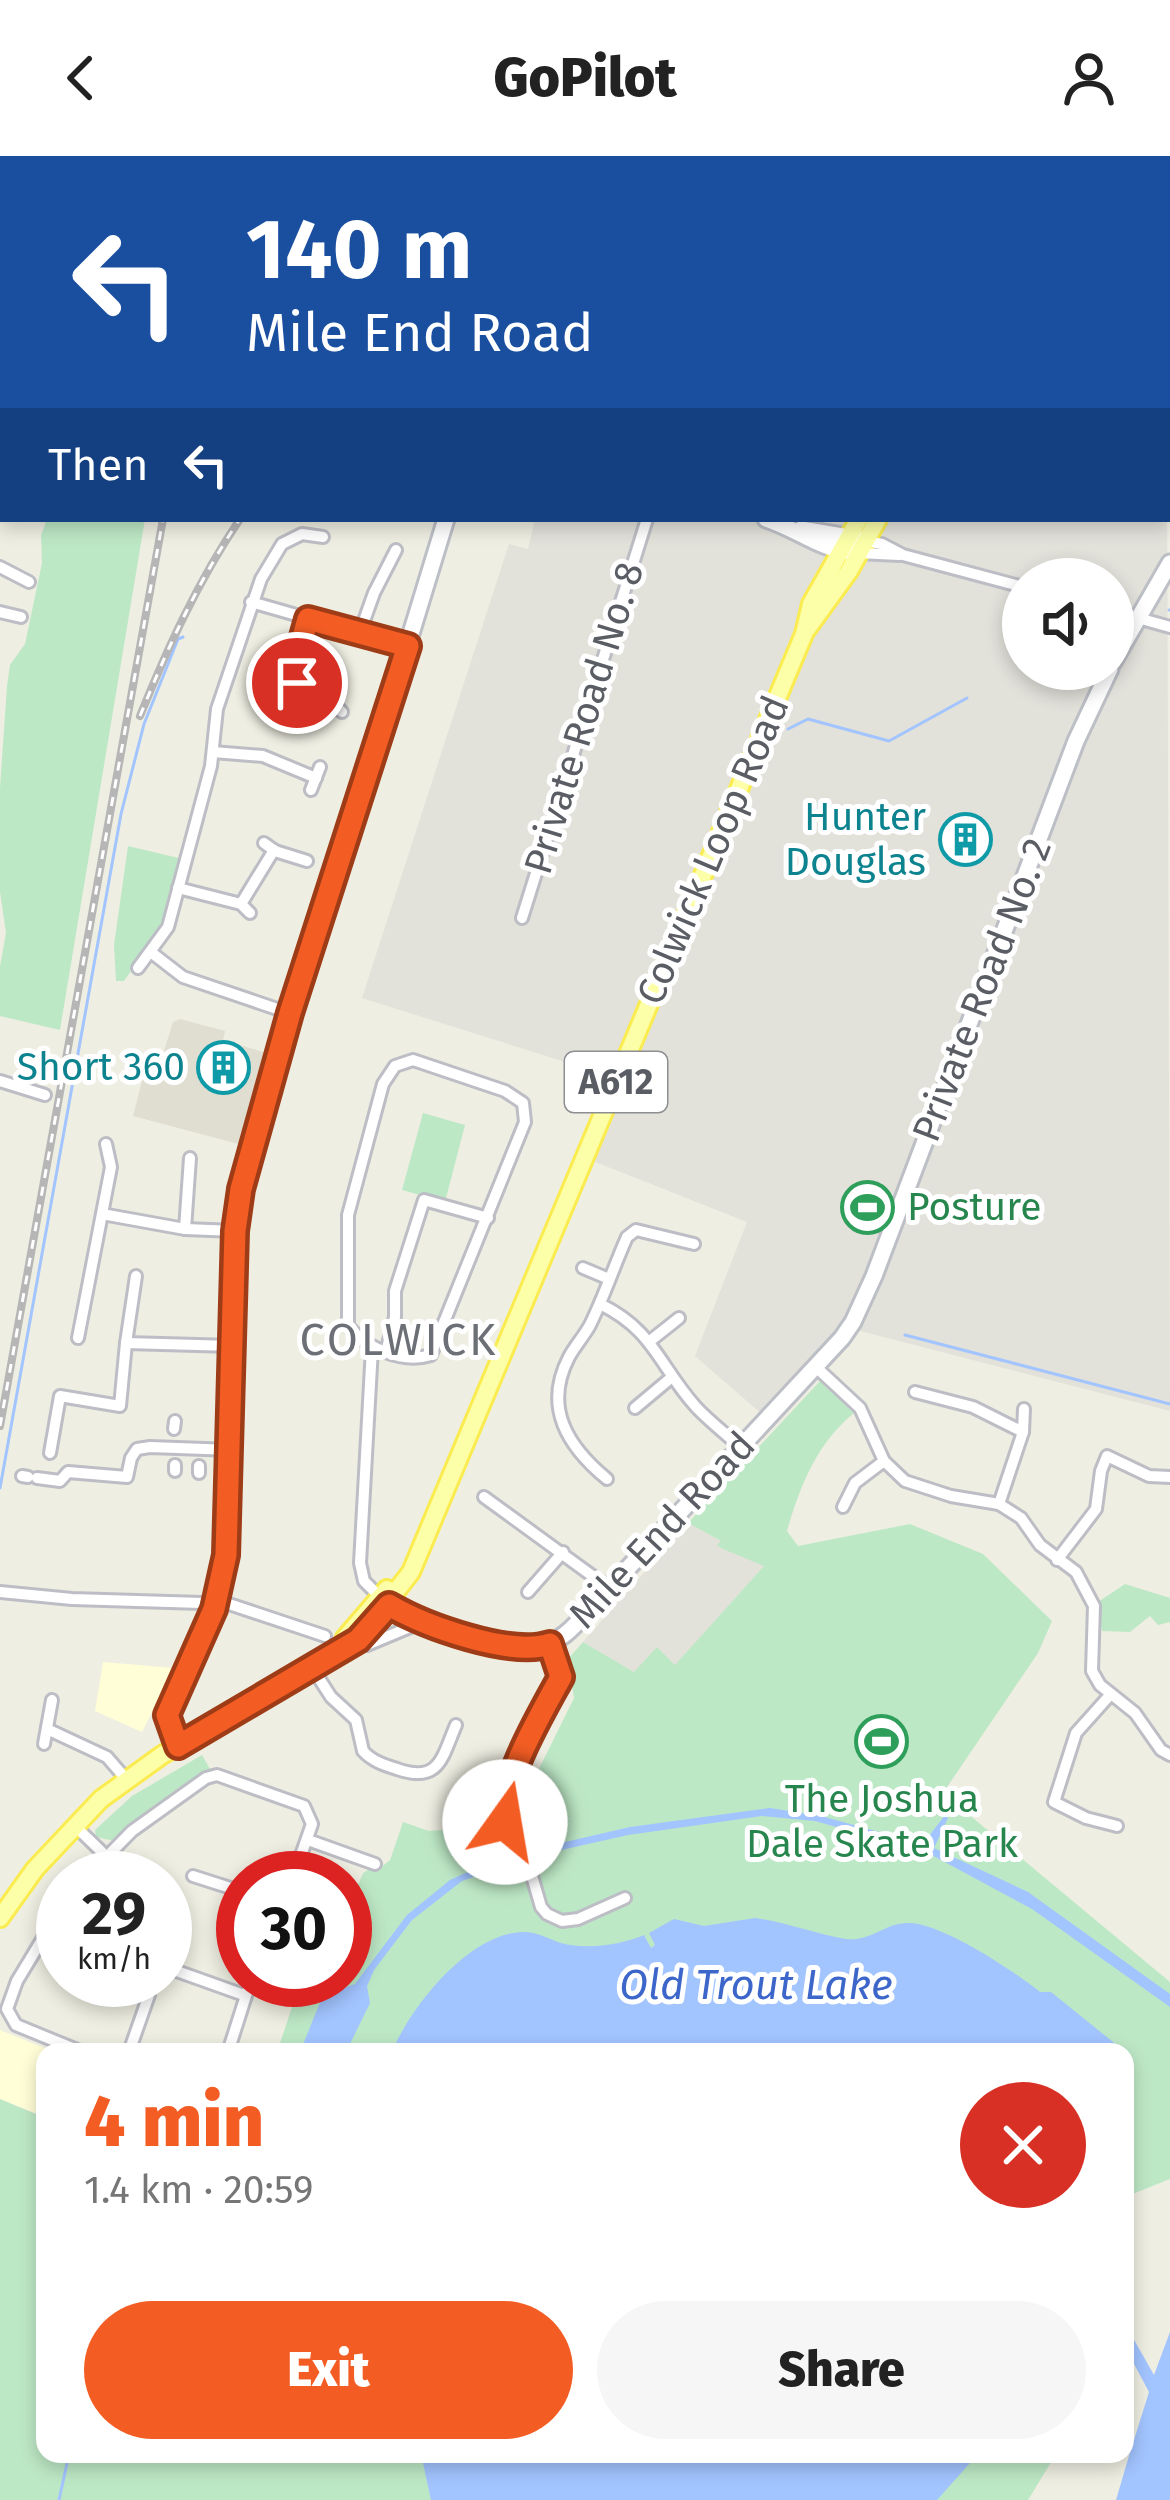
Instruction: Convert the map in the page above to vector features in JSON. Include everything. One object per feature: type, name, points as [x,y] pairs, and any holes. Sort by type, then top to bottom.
[{"type":"main road","name":"Colwick Loop Road","points":[[853,545],[858,522]]},
{"type":"main road","name":"Colwick Loop Road","points":[[385,1601],[417,1562],[804,634],[811,604],[875,522]]},
{"type":"main road","name":"A612","points":[[0,1918],[35,1868],[126,1779],[358,1640],[385,1601]]},
{"type":"street","points":[[302,156],[344,156]]},
{"type":"street","points":[[178,1746],[168,1706],[215,1604],[228,1531],[235,1231],[241,1189],[290,1013],[445,522]]},
{"type":"street","name":"Private Road No. 8","points":[[522,918],[646,522]]},
{"type":"street","points":[[775,522],[853,545],[882,544],[903,555],[1002,581]]},
{"type":"street","points":[[138,968],[168,927],[213,752],[217,709],[251,602],[282,544],[302,534],[323,537]]},
{"type":"street","points":[[360,632],[396,550]]},
{"type":"street","name":"Private Road No. 2","points":[[1134,625],[1170,563]]},
{"type":"street","points":[[0,568],[29,582]]},
{"type":"street","points":[[251,602],[408,646]]},
{"type":"street","points":[[0,612],[21,616]]},
{"type":"street","points":[[1134,617],[1170,627]]},
{"type":"street","points":[[308,619],[295,665],[297,683],[340,704]]},
{"type":"street","name":"Private Road No. 2","points":[[858,1312],[1076,741],[1100,690]]},
{"type":"street","points":[[213,752],[263,757],[316,779]]},
{"type":"street","points":[[178,888],[245,909],[269,847],[307,861]]},
{"type":"street","points":[[152,953],[183,977],[290,1013]]},
{"type":"street","points":[[412,1060],[465,1076],[523,1102],[525,1122],[488,1218],[430,1354],[418,1358],[379,1350],[359,1340],[348,1326],[349,1215],[383,1084],[394,1066],[412,1060]]},
{"type":"street","points":[[0,1081],[45,1095]]},
{"type":"street","points":[[78,1338],[111,1167],[106,1144]]},
{"type":"street","points":[[185,1229],[190,1158]]},
{"type":"street","points":[[385,1601],[360,1574],[379,1350],[395,1316],[395,1291],[424,1200],[488,1218]]},
{"type":"street","points":[[102,1214],[185,1229],[235,1231]]},
{"type":"street","points":[[607,1479],[585,1461],[564,1432],[556,1401],[565,1366],[600,1304],[627,1237],[636,1230],[694,1244]]},
{"type":"street","points":[[583,1268],[609,1279]]},
{"type":"street","points":[[50,1453],[60,1396],[120,1406],[136,1276]]},
{"type":"street","points":[[600,1304],[626,1317],[650,1341],[698,1410],[739,1446]]},
{"type":"street","name":"Mile End Road","points":[[385,1601],[422,1622],[511,1647],[550,1644],[564,1635],[817,1368],[858,1312]]},
{"type":"street","points":[[650,1341],[679,1318]]},
{"type":"street","points":[[126,1343],[233,1346]]},
{"type":"street","points":[[817,1368],[860,1408],[884,1461],[905,1481],[951,1496],[999,1504],[1021,1518],[1040,1545],[1076,1572],[1087,1589],[1096,1627],[1093,1671],[1110,1695],[1135,1713],[1161,1750],[1170,1755]]},
{"type":"street","points":[[635,1408],[673,1377]]},
{"type":"street","points":[[915,1392],[973,1406],[1022,1432]]},
{"type":"street","points":[[999,1504],[1022,1432],[1024,1409]]},
{"type":"street","points":[[29,1477],[60,1481],[68,1472],[127,1477],[137,1449],[175,1447],[200,1461],[232,1450]]},
{"type":"street","points":[[1058,1560],[1096,1510],[1107,1456],[1150,1476],[1170,1478]]},
{"type":"street","points":[[843,1507],[855,1483],[884,1461]]},
{"type":"street","points":[[489,1504],[609,1588]]},
{"type":"street","points":[[528,1592],[535,1577],[562,1552]]},
{"type":"street","points":[[0,1592],[215,1604],[325,1636]]},
{"type":"street","points":[[367,1645],[422,1622]]},
{"type":"street","points":[[550,1644],[561,1677],[507,1792],[502,1805],[505,1822],[532,1876],[541,1907],[562,1921],[578,1919],[623,1895]]},
{"type":"street","points":[[316,1667],[332,1697],[356,1720],[363,1751],[370,1759],[403,1772],[428,1773],[436,1768],[456,1725]]},
{"type":"street","points":[[1110,1695],[1076,1733],[1054,1802],[1117,1826]]},
{"type":"street","points":[[44,1744],[52,1700]]},
{"type":"street","points":[[47,1729],[107,1757],[126,1779]]},
{"type":"street","points":[[112,1851],[163,1808],[217,1775],[300,1803],[312,1824],[304,1851]]},
{"type":"street","points":[[74,1826],[101,1851]]},
{"type":"street","points":[[308,1840],[334,1851]]},
{"type":"street","points":[[198,1882],[216,1886]]},
{"type":"street","points":[[36,1949],[16,1981],[7,2009],[16,2025],[60,2043]]},
{"type":"street","points":[[132,2043],[145,2007]]},
{"type":"street","points":[[231,2043],[241,2007]]},
{"type":"shaded area","points":[[46,522],[145,522],[60,1030],[0,1016],[0,966],[6,933],[0,892],[0,788],[7,686],[10,665],[25,644],[42,563],[41,535]]},
{"type":"shaded area","points":[[534,522],[1167,522],[1170,1411],[845,1327],[763,1415],[695,1356],[747,1222],[593,1161],[626,1081],[362,998],[509,544],[528,549]]},
{"type":"shaded area","points":[[128,846],[183,859],[166,921],[124,981],[116,981],[114,945]]},
{"type":"shaded area","points":[[180,1019],[225,1031],[223,1040],[270,1054],[242,1145],[133,1116],[150,1050],[163,1054],[173,1022]]},
{"type":"shaded area","points":[[423,1113],[465,1125],[445,1202],[402,1190]]},
{"type":"shaded area","points":[[820,1381],[854,1413],[830,1438],[804,1482],[787,1531],[798,1546],[910,1524],[983,1554],[1052,1621],[1038,1653],[943,1793],[1170,1982],[1170,2179],[1134,2193],[1134,2043],[280,2043],[292,2007],[372,2007],[372,1868],[379,1869],[390,1860],[403,1822],[429,1831],[451,1829],[457,1820],[504,1790],[527,1809],[531,1807],[530,1787],[574,1698],[568,1659],[583,1642],[634,1672],[657,1647],[675,1665],[764,1566],[723,1549],[717,1545],[721,1541],[688,1523]]},
{"type":"shaded area","points":[[688,1523],[765,1565],[675,1666],[634,1672],[583,1642]]},
{"type":"shaded area","points":[[1125,1584],[1170,1598],[1170,1622],[1158,1625],[1150,1616],[1130,1632],[1102,1631],[1098,1602]]},
{"type":"shaded area","points":[[103,1662],[174,1668],[142,1732],[95,1711]]},
{"type":"shaded area","points":[[202,1755],[210,1769],[114,1841],[96,1837],[95,1830],[132,1796]]},
{"type":"shaded area","points":[[0,2030],[36,2045],[36,2113],[0,2099]]},
{"type":"shaded area","points":[[0,2099],[36,2114],[36,2463],[1051,2463],[1028,2500],[0,2500]]},
{"type":"water","points":[[770,1808],[821,1816],[923,1844],[945,1815],[948,1818],[934,1848],[1028,1892],[1170,1994],[1170,2007],[1032,1909],[928,1853],[815,1821],[762,1816],[628,1835],[526,1858],[462,1881],[412,1920],[372,1975],[372,1961],[407,1915],[450,1880],[501,1857],[630,1827]]},
{"type":"water","name":"Old Trout Lake","points":[[755,1918],[846,1939],[908,1923],[922,1925],[957,1939],[1040,1992],[1051,1992],[1114,2043],[396,2043],[445,1974],[484,1944],[505,1935],[526,1932],[592,1946],[644,1935],[651,1948],[655,1945],[649,1933],[674,1919],[704,1926]]},
{"type":"water","points":[[318,2007],[368,2007],[350,2043],[304,2043]]},
{"type":"water","points":[[1170,2332],[1170,2500],[1116,2500],[1127,2463],[1134,2463],[1134,2440],[1149,2392],[1134,2364],[1134,2340],[1154,2375]]},
{"type":"water","points":[[423,2463],[970,2463],[937,2500],[431,2500]]},
{"type":"waterway","points":[[0,1488],[121,814],[144,724],[178,639],[183,637]]},
{"type":"waterway","points":[[788,729],[808,719],[889,741],[967,698]]},
{"type":"waterway","points":[[905,1335],[1170,1404]]},
{"type":"waterway","points":[[59,2500],[67,2463]]},
{"type":"railway","points":[[0,1426],[162,522]]},
{"type":"railway","points":[[140,716],[185,615],[238,522]]},
{"type":"place","name":"Hunter Douglas","points":[[965,839]]},
{"type":"place","name":"Short 360","points":[[224,1067]]},
{"type":"place","name":"Posture","points":[[868,1207]]},
{"type":"place","name":"The Joshua Dale Skate Park","points":[[882,1742]]},
{"type":"district","name":"COLWICK","points":[[399,1340]]},
{"type":"route","points":[[297,683],[295,665],[308,619],[408,646],[290,1013],[241,1189],[235,1231],[226,1555],[214,1609],[167,1715],[178,1746],[358,1640],[389,1605],[422,1622],[511,1647],[550,1644],[561,1677],[512,1779],[502,1805],[505,1822]]}]
